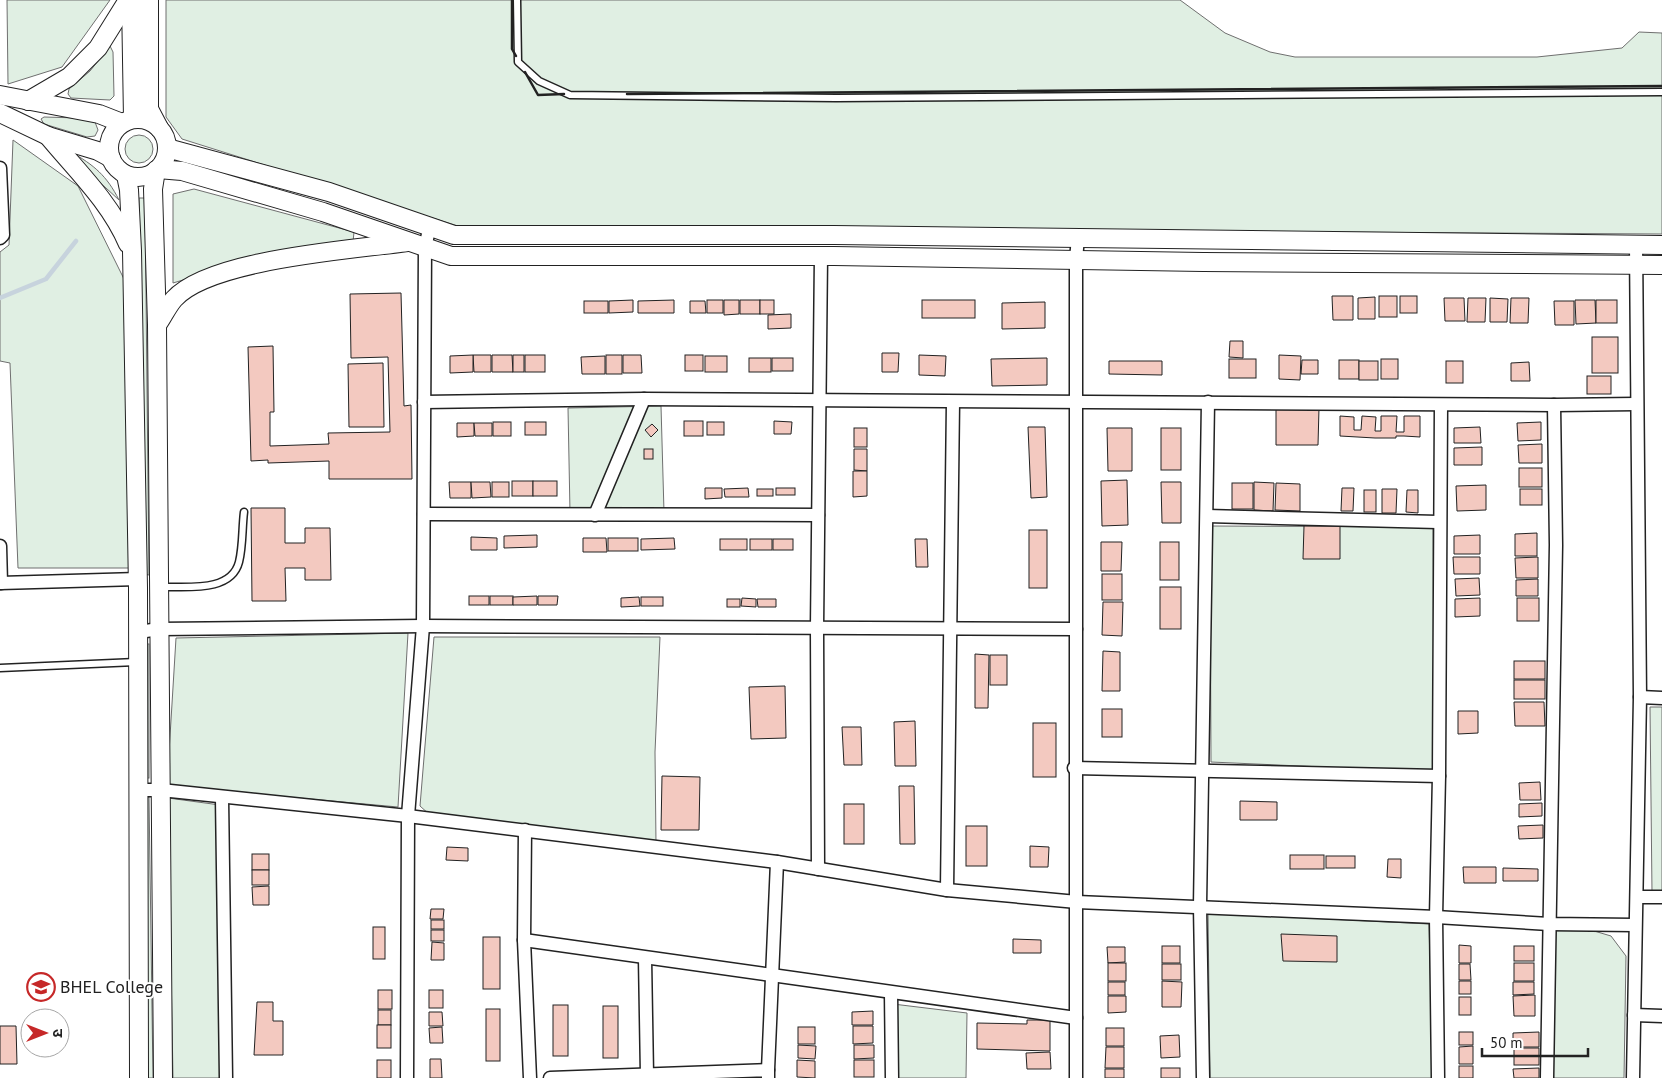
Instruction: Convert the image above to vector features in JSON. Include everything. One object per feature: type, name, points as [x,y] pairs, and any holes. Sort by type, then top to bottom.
[{"type":"street","points":[[28,101],[69,77],[81,66],[98,48],[129,0]]},
{"type":"street","points":[[129,0],[128,121],[112,135],[109,143],[111,158],[117,168],[126,175],[143,177],[157,170],[191,174],[323,212],[451,256],[821,256],[1662,265]]},
{"type":"street","points":[[149,0],[149,110],[166,141],[167,148],[166,156],[157,170],[153,189],[158,325],[163,1078]]},
{"type":"street","points":[[0,95],[128,121],[142,119],[159,128]]},
{"type":"street","points":[[0,113],[48,136],[98,151],[111,158]]},
{"type":"street","points":[[48,136],[101,196],[119,224],[132,251]]},
{"type":"street","points":[[167,148],[329,192],[454,235],[834,235],[1662,244]]},
{"type":"street","points":[[0,168],[3,235],[0,238]]},
{"type":"street","points":[[126,175],[129,190],[132,251],[139,632],[139,1078]]},
{"type":"street","points":[[407,1078],[408,816],[423,626],[424,402],[417,244],[430,226]]},
{"type":"street","points":[[1076,1078],[1077,902],[1074,768],[1076,259],[1078,238]]},
{"type":"street","points":[[158,325],[174,299],[199,281],[226,271],[297,256],[417,244]]},
{"type":"street","points":[[1633,1078],[1634,925],[1638,897],[1640,697],[1636,244]]},
{"type":"street","points":[[818,869],[817,628],[821,256]]},
{"type":"street","points":[[424,402],[644,398],[1076,403],[1636,404]]},
{"type":"street","points":[[595,515],[644,398]]},
{"type":"street","points":[[947,890],[953,402]]},
{"type":"street","points":[[1203,1078],[1200,906],[1208,402]]},
{"type":"street","points":[[1438,1078],[1436,916],[1439,776],[1438,522],[1441,405]]},
{"type":"street","points":[[1547,1078],[1556,545],[1554,405]]},
{"type":"street","points":[[424,514],[818,515]]},
{"type":"street","points":[[1206,516],[1438,522]]},
{"type":"street","points":[[0,546],[0,583],[138,584],[159,587]]},
{"type":"street","points":[[139,632],[159,629],[423,626],[1076,629]]},
{"type":"street","points":[[1640,697],[1662,698]]},
{"type":"street","points":[[1074,768],[1439,776]]},
{"type":"street","points":[[139,790],[160,790],[526,830],[777,862],[947,890],[1077,902],[1436,916],[1549,924],[1634,925]]},
{"type":"street","points":[[222,798],[226,1078]]},
{"type":"street","points":[[526,830],[524,940],[530,1078]]},
{"type":"street","points":[[550,1078],[646,1074],[768,1074],[777,862]]},
{"type":"street","points":[[1638,897],[1662,897]]},
{"type":"street","points":[[524,940],[1076,1018]]},
{"type":"street","points":[[645,958],[646,1074]]},
{"type":"street","points":[[891,993],[892,1078]]},
{"type":"street","points":[[1634,1016],[1662,1016]]},
{"type":"lane","points":[[517,0],[518,62],[539,81],[570,96],[836,98],[1662,92]]},
{"type":"lane","points":[[159,587],[216,584],[228,580],[234,574],[239,562],[244,512]]},
{"type":"lane","points":[[0,668],[139,662]]},
{"type":"green space","points":[[7,0],[110,0],[62,67],[8,84]]},
{"type":"green space","points":[[166,0],[1180,0],[1225,33],[1270,52],[1295,57],[1537,57],[1622,48],[1639,32],[1662,33],[1662,234],[461,227],[182,139],[166,117]]},
{"type":"green space","points":[[110,46],[113,52],[114,96],[110,100],[71,98],[68,94],[69,89],[90,71]]},
{"type":"green space","points":[[44,117],[79,118],[95,122],[98,130],[95,136],[87,137],[44,124],[41,119]]},
{"type":"green space","points":[[139,135],[149,139],[153,149],[149,159],[139,163],[129,159],[125,149],[129,139]]},
{"type":"green space","points":[[13,140],[78,186],[124,279],[129,568],[18,568],[10,363],[0,361],[0,252],[9,245]]},
{"type":"green space","points":[[71,152],[87,162],[105,178],[119,200],[68,153]]},
{"type":"green space","points":[[194,189],[354,232],[353,242],[280,251],[173,283],[173,194]]},
{"type":"green space","points":[[139,198],[145,198],[149,575],[143,574]]},
{"type":"green space","points":[[661,406],[664,512],[570,512],[568,408]]},
{"type":"green space","points":[[1210,526],[1433,527],[1434,772],[1211,762]]},
{"type":"green space","points":[[408,633],[398,807],[167,786],[176,638]]},
{"type":"green space","points":[[434,637],[660,637],[655,752],[656,844],[430,815],[420,806]]},
{"type":"green space","points":[[143,644],[149,644],[149,778],[143,778]]},
{"type":"green space","points":[[1650,707],[1662,707],[1662,893],[1652,893]]},
{"type":"green space","points":[[143,797],[149,797],[153,1078],[146,1078]]},
{"type":"green space","points":[[168,798],[220,805],[224,1078],[173,1078]]},
{"type":"green space","points":[[1208,913],[1429,924],[1433,1078],[1210,1078]]},
{"type":"green space","points":[[1584,928],[1611,936],[1626,956],[1624,1078],[1552,1078],[1551,930]]},
{"type":"green space","points":[[893,1004],[967,1013],[966,1078],[894,1078]]},
{"type":"building","points":[[401,293],[404,406],[411,405],[412,479],[329,479],[329,461],[268,463],[268,460],[251,461],[248,347],[273,346],[274,412],[270,412],[270,446],[329,444],[328,433],[390,432],[388,357],[351,358],[350,294]]},
{"type":"building","points":[[1332,296],[1353,296],[1353,320],[1333,320]]},
{"type":"building","points":[[1379,296],[1397,296],[1397,317],[1379,317]]},
{"type":"building","points":[[1400,296],[1417,296],[1417,313],[1400,313]]},
{"type":"building","points":[[1375,297],[1375,319],[1358,319],[1358,298]]},
{"type":"building","points":[[1444,298],[1464,298],[1465,321],[1445,321]]},
{"type":"building","points":[[1468,298],[1486,298],[1485,322],[1467,322]]},
{"type":"building","points":[[1490,298],[1508,299],[1507,322],[1490,322]]},
{"type":"building","points":[[1511,298],[1529,298],[1528,323],[1510,323]]},
{"type":"building","points":[[633,300],[633,312],[609,313],[609,301]]},
{"type":"building","points":[[674,300],[674,313],[638,313],[638,301]]},
{"type":"building","points":[[707,300],[723,300],[723,313],[707,313]]},
{"type":"building","points":[[724,300],[739,300],[739,314],[724,315]]},
{"type":"building","points":[[740,300],[760,300],[760,314],[740,314]]},
{"type":"building","points":[[760,300],[774,300],[774,314],[760,314]]},
{"type":"building","points":[[922,300],[975,300],[975,318],[922,318]]},
{"type":"building","points":[[1575,300],[1595,300],[1596,323],[1576,324]]},
{"type":"building","points":[[1596,300],[1617,300],[1617,323],[1596,323]]},
{"type":"building","points":[[584,301],[608,301],[608,313],[584,313]]},
{"type":"building","points":[[690,301],[705,301],[706,313],[690,313]]},
{"type":"building","points":[[1554,301],[1574,301],[1574,325],[1555,325]]},
{"type":"building","points":[[1045,302],[1045,328],[1002,329],[1002,303]]},
{"type":"building","points":[[791,314],[791,328],[768,329],[768,315]]},
{"type":"building","points":[[1592,337],[1618,337],[1618,373],[1592,373]]},
{"type":"building","points":[[1230,341],[1243,341],[1243,358],[1229,357]]},
{"type":"building","points":[[882,353],[899,353],[898,372],[882,372]]},
{"type":"building","points":[[473,355],[491,355],[491,372],[474,372]]},
{"type":"building","points":[[473,355],[473,372],[450,373],[450,356]]},
{"type":"building","points":[[492,355],[512,355],[513,372],[492,372]]},
{"type":"building","points":[[513,355],[524,355],[524,372],[513,372]]},
{"type":"building","points":[[525,355],[545,355],[545,372],[525,372]]},
{"type":"building","points":[[606,355],[622,355],[622,374],[606,374]]},
{"type":"building","points":[[623,355],[641,355],[642,373],[623,373]]},
{"type":"building","points":[[685,355],[703,355],[703,371],[685,371]]},
{"type":"building","points":[[919,355],[946,356],[945,376],[919,375]]},
{"type":"building","points":[[1279,355],[1301,356],[1300,380],[1279,379]]},
{"type":"building","points":[[605,356],[605,374],[582,374],[581,357]]},
{"type":"building","points":[[705,356],[727,356],[727,372],[705,372]]},
{"type":"building","points":[[749,358],[771,358],[771,372],[749,372]]},
{"type":"building","points":[[772,358],[793,358],[793,371],[772,371]]},
{"type":"building","points":[[1047,358],[1047,385],[992,386],[991,359]]},
{"type":"building","points":[[1229,359],[1256,359],[1256,378],[1229,378]]},
{"type":"building","points":[[1381,359],[1398,359],[1398,379],[1381,379]]},
{"type":"building","points":[[1302,360],[1318,360],[1318,374],[1301,374]]},
{"type":"building","points":[[1339,360],[1359,360],[1359,379],[1339,379]]},
{"type":"building","points":[[1109,361],[1162,361],[1162,375],[1109,374]]},
{"type":"building","points":[[1359,361],[1378,361],[1378,380],[1359,380]]},
{"type":"building","points":[[1446,361],[1463,361],[1463,383],[1446,383]]},
{"type":"building","points":[[1529,362],[1530,381],[1511,381],[1511,363]]},
{"type":"building","points":[[383,363],[384,427],[349,427],[348,364]]},
{"type":"building","points":[[1587,376],[1611,376],[1611,394],[1587,394]]},
{"type":"building","points":[[1276,408],[1319,408],[1318,445],[1276,445]]},
{"type":"building","points":[[1340,416],[1354,417],[1354,430],[1361,430],[1362,416],[1376,417],[1375,431],[1381,431],[1381,416],[1397,416],[1396,432],[1404,432],[1404,416],[1420,416],[1420,437],[1396,436],[1396,438],[1375,438],[1340,436]]},
{"type":"building","points":[[684,421],[703,421],[703,436],[684,436]]},
{"type":"building","points":[[774,421],[792,422],[791,434],[774,434]]},
{"type":"building","points":[[493,422],[511,422],[511,436],[493,436]]},
{"type":"building","points":[[525,422],[546,422],[546,435],[525,435]]},
{"type":"building","points":[[707,422],[724,422],[724,435],[707,435]]},
{"type":"building","points":[[1541,422],[1541,440],[1518,441],[1517,423]]},
{"type":"building","points":[[457,423],[474,423],[474,436],[457,437]]},
{"type":"building","points":[[474,423],[492,423],[492,436],[475,436]]},
{"type":"building","points":[[652,424],[658,430],[651,437],[645,430]]},
{"type":"building","points":[[1028,427],[1045,427],[1047,497],[1031,498]]},
{"type":"building","points":[[1480,427],[1481,443],[1454,443],[1454,428]]},
{"type":"building","points":[[854,428],[867,428],[867,447],[854,447]]},
{"type":"building","points":[[1107,428],[1132,428],[1132,471],[1108,471]]},
{"type":"building","points":[[1161,428],[1181,428],[1181,470],[1161,470]]},
{"type":"building","points":[[1542,444],[1542,463],[1519,463],[1518,445]]},
{"type":"building","points":[[1482,447],[1482,465],[1454,465],[1454,448]]},
{"type":"building","points":[[644,449],[653,449],[653,459],[644,459]]},
{"type":"building","points":[[854,449],[867,449],[867,471],[854,470]]},
{"type":"building","points":[[1519,468],[1542,468],[1542,487],[1519,487]]},
{"type":"building","points":[[853,471],[867,471],[867,496],[853,497]]},
{"type":"building","points":[[1127,480],[1128,525],[1102,526],[1101,481]]},
{"type":"building","points":[[512,481],[533,481],[533,496],[512,496]]},
{"type":"building","points":[[533,481],[557,481],[557,496],[533,496]]},
{"type":"building","points":[[449,482],[471,482],[471,498],[450,498]]},
{"type":"building","points":[[471,482],[490,482],[491,497],[472,498]]},
{"type":"building","points":[[492,482],[509,482],[509,497],[492,497]]},
{"type":"building","points":[[1161,482],[1181,482],[1181,523],[1162,523]]},
{"type":"building","points":[[1254,482],[1274,483],[1273,511],[1254,510]]},
{"type":"building","points":[[1232,483],[1253,483],[1253,509],[1232,509]]},
{"type":"building","points":[[1276,483],[1300,484],[1300,511],[1275,510]]},
{"type":"building","points":[[1486,485],[1486,510],[1457,511],[1456,486]]},
{"type":"building","points":[[705,488],[722,488],[722,498],[705,499]]},
{"type":"building","points":[[748,488],[749,497],[725,497],[724,489]]},
{"type":"building","points":[[776,488],[795,488],[795,495],[776,495]]},
{"type":"building","points":[[1342,488],[1354,488],[1353,511],[1341,511]]},
{"type":"building","points":[[757,489],[773,489],[773,496],[757,496]]},
{"type":"building","points":[[1382,489],[1397,489],[1396,513],[1382,513]]},
{"type":"building","points":[[1520,489],[1542,489],[1542,505],[1520,505]]},
{"type":"building","points":[[1364,490],[1376,490],[1376,512],[1364,512]]},
{"type":"building","points":[[1407,490],[1418,490],[1418,513],[1406,512]]},
{"type":"building","points":[[251,508],[285,508],[285,543],[305,543],[305,528],[330,528],[331,580],[305,580],[305,568],[285,568],[286,601],[252,601]]},
{"type":"building","points":[[1304,526],[1340,526],[1340,559],[1303,559]]},
{"type":"building","points":[[1029,530],[1047,530],[1047,588],[1029,588]]},
{"type":"building","points":[[1537,533],[1537,556],[1515,556],[1515,534]]},
{"type":"building","points":[[537,535],[537,547],[504,548],[504,536]]},
{"type":"building","points":[[1480,535],[1480,554],[1454,554],[1454,536]]},
{"type":"building","points":[[471,537],[497,538],[497,550],[471,550]]},
{"type":"building","points":[[583,538],[606,538],[607,552],[583,552]]},
{"type":"building","points":[[608,538],[638,538],[638,551],[608,551]]},
{"type":"building","points":[[674,538],[675,549],[641,550],[641,539]]},
{"type":"building","points":[[720,539],[747,539],[747,550],[720,550]]},
{"type":"building","points":[[750,539],[772,539],[772,550],[750,550]]},
{"type":"building","points":[[773,539],[793,539],[793,550],[773,550]]},
{"type":"building","points":[[915,539],[927,539],[928,567],[916,567]]},
{"type":"building","points":[[1101,542],[1122,542],[1121,571],[1101,571]]},
{"type":"building","points":[[1160,542],[1179,542],[1179,580],[1160,580]]},
{"type":"building","points":[[1453,557],[1480,557],[1480,574],[1454,574]]},
{"type":"building","points":[[1538,557],[1538,578],[1516,578],[1515,558]]},
{"type":"building","points":[[1102,574],[1122,574],[1122,600],[1102,600]]},
{"type":"building","points":[[1479,578],[1480,595],[1456,596],[1455,579]]},
{"type":"building","points":[[1538,579],[1538,596],[1516,596],[1516,580]]},
{"type":"building","points":[[1160,587],[1181,587],[1181,629],[1160,629]]},
{"type":"building","points":[[469,596],[489,596],[489,605],[469,605]]},
{"type":"building","points":[[490,596],[513,596],[513,605],[490,605]]},
{"type":"building","points":[[537,596],[537,605],[513,605],[513,597]]},
{"type":"building","points":[[538,596],[558,596],[557,605],[538,605]]},
{"type":"building","points":[[639,597],[640,606],[621,607],[621,598]]},
{"type":"building","points":[[641,597],[663,597],[663,606],[641,606]]},
{"type":"building","points":[[742,598],[756,599],[756,607],[741,606]]},
{"type":"building","points":[[1480,598],[1480,616],[1455,617],[1455,599]]},
{"type":"building","points":[[1517,598],[1539,598],[1539,621],[1517,621]]},
{"type":"building","points":[[727,599],[740,599],[740,607],[727,607]]},
{"type":"building","points":[[757,599],[776,599],[776,607],[758,607]]},
{"type":"building","points":[[1103,602],[1123,602],[1122,636],[1102,635]]},
{"type":"building","points":[[1103,651],[1120,652],[1120,691],[1102,691]]},
{"type":"building","points":[[975,654],[989,655],[988,708],[975,708]]},
{"type":"building","points":[[990,655],[1007,655],[1007,685],[990,685]]},
{"type":"building","points":[[1514,661],[1545,661],[1545,679],[1514,679]]},
{"type":"building","points":[[1514,680],[1545,680],[1545,699],[1514,699]]},
{"type":"building","points":[[785,686],[786,738],[751,739],[749,687]]},
{"type":"building","points":[[1514,702],[1544,702],[1545,726],[1515,726]]},
{"type":"building","points":[[1102,709],[1122,709],[1122,737],[1102,737]]},
{"type":"building","points":[[1458,711],[1478,711],[1478,733],[1458,734]]},
{"type":"building","points":[[915,721],[916,766],[895,766],[894,722]]},
{"type":"building","points":[[1033,723],[1056,723],[1056,777],[1033,777]]},
{"type":"building","points":[[842,727],[861,727],[862,765],[844,765]]},
{"type":"building","points":[[662,776],[700,777],[699,830],[661,830]]},
{"type":"building","points":[[1540,782],[1541,800],[1520,800],[1519,783]]},
{"type":"building","points":[[899,786],[914,786],[915,844],[900,844]]},
{"type":"building","points":[[1240,801],[1277,802],[1277,820],[1240,820]]},
{"type":"building","points":[[1542,803],[1542,816],[1519,817],[1519,804]]},
{"type":"building","points":[[844,804],[864,804],[864,844],[844,844]]},
{"type":"building","points":[[1543,825],[1543,838],[1519,839],[1518,826]]},
{"type":"building","points":[[966,826],[987,826],[987,866],[966,866]]},
{"type":"building","points":[[1030,846],[1049,847],[1048,867],[1030,867]]},
{"type":"building","points":[[447,847],[468,848],[468,861],[446,860]]},
{"type":"building","points":[[252,854],[269,854],[269,870],[252,870]]},
{"type":"building","points":[[1290,855],[1324,855],[1324,869],[1290,869]]},
{"type":"building","points":[[1326,856],[1355,856],[1355,868],[1326,868]]},
{"type":"building","points":[[1388,859],[1401,859],[1401,878],[1387,877]]},
{"type":"building","points":[[1463,867],[1496,867],[1496,883],[1464,883]]},
{"type":"building","points":[[1503,868],[1538,869],[1538,881],[1503,881]]},
{"type":"building","points":[[252,870],[269,870],[269,885],[252,885]]},
{"type":"building","points":[[269,886],[269,905],[253,905],[252,887]]},
{"type":"building","points":[[431,909],[444,909],[443,919],[430,919]]},
{"type":"building","points":[[431,920],[444,920],[444,929],[431,929]]},
{"type":"building","points":[[373,927],[385,927],[385,959],[373,959]]},
{"type":"building","points":[[431,930],[444,930],[444,941],[431,941]]},
{"type":"building","points":[[1281,934],[1337,936],[1337,962],[1283,961]]},
{"type":"building","points":[[483,937],[500,937],[500,989],[483,989]]},
{"type":"building","points":[[1013,939],[1041,940],[1041,953],[1013,953]]},
{"type":"building","points":[[432,942],[444,943],[444,960],[431,960]]},
{"type":"building","points":[[1459,945],[1471,946],[1471,963],[1459,963]]},
{"type":"building","points":[[1162,946],[1180,946],[1180,963],[1162,963]]},
{"type":"building","points":[[1514,946],[1534,946],[1534,961],[1514,961]]},
{"type":"building","points":[[1107,947],[1125,947],[1125,962],[1108,963]]},
{"type":"building","points":[[1108,963],[1126,963],[1126,981],[1108,981]]},
{"type":"building","points":[[1514,963],[1534,963],[1534,981],[1514,981]]},
{"type":"building","points":[[1162,964],[1181,964],[1181,980],[1162,980]]},
{"type":"building","points":[[1459,964],[1470,964],[1471,980],[1459,980]]},
{"type":"building","points":[[1162,981],[1182,982],[1181,1007],[1162,1007]]},
{"type":"building","points":[[1459,981],[1471,981],[1471,994],[1459,994]]},
{"type":"building","points":[[1108,982],[1125,982],[1125,995],[1108,995]]},
{"type":"building","points":[[1513,982],[1534,982],[1534,994],[1513,995]]},
{"type":"building","points":[[378,990],[392,990],[392,1009],[378,1009]]},
{"type":"building","points":[[429,990],[443,990],[443,1008],[429,1008]]},
{"type":"building","points":[[1535,995],[1535,1016],[1514,1016],[1513,996]]},
{"type":"building","points":[[1108,996],[1126,996],[1126,1012],[1108,1013]]},
{"type":"building","points":[[1459,997],[1471,997],[1471,1015],[1459,1015]]},
{"type":"building","points":[[257,1002],[273,1002],[273,1021],[283,1021],[283,1055],[254,1055]]},
{"type":"building","points":[[553,1005],[568,1005],[568,1056],[553,1056]]},
{"type":"building","points":[[603,1006],[618,1006],[618,1058],[603,1058]]},
{"type":"building","points":[[486,1009],[500,1009],[500,1061],[486,1061]]},
{"type":"building","points":[[378,1010],[391,1010],[391,1025],[378,1025]]},
{"type":"building","points":[[873,1011],[873,1025],[852,1025],[852,1012]]},
{"type":"building","points":[[429,1012],[442,1012],[443,1026],[429,1026]]},
{"type":"building","points":[[1027,1020],[1050,1020],[1050,1051],[977,1049],[977,1023],[1027,1024]]},
{"type":"building","points":[[377,1025],[391,1025],[391,1048],[377,1048]]},
{"type":"building","points":[[0,1026],[16,1026],[17,1064],[0,1064]]},
{"type":"building","points":[[853,1026],[873,1026],[873,1043],[853,1044]]},
{"type":"building","points":[[442,1027],[443,1043],[430,1043],[429,1028]]},
{"type":"building","points":[[798,1027],[815,1027],[815,1044],[798,1044]]},
{"type":"building","points":[[1106,1028],[1124,1028],[1124,1046],[1106,1046]]},
{"type":"building","points":[[1459,1032],[1473,1032],[1473,1045],[1459,1045]]},
{"type":"building","points":[[1539,1032],[1539,1047],[1513,1047],[1513,1033]]},
{"type":"building","points":[[1179,1035],[1180,1057],[1161,1058],[1160,1036]]},
{"type":"building","points":[[798,1045],[816,1046],[815,1059],[798,1058]]},
{"type":"building","points":[[854,1045],[874,1045],[874,1058],[854,1059]]},
{"type":"building","points":[[1473,1046],[1473,1064],[1459,1064],[1459,1047]]},
{"type":"building","points":[[1106,1047],[1124,1047],[1124,1068],[1105,1068]]},
{"type":"building","points":[[1514,1048],[1539,1048],[1539,1065],[1514,1065]]},
{"type":"building","points":[[1050,1052],[1051,1069],[1027,1069],[1026,1053]]},
{"type":"building","points":[[430,1059],[441,1059],[442,1078],[430,1078]]},
{"type":"building","points":[[377,1060],[391,1060],[391,1078],[377,1078]]},
{"type":"building","points":[[797,1060],[815,1061],[815,1078],[797,1077]]},
{"type":"building","points":[[854,1060],[874,1060],[874,1077],[854,1077]]},
{"type":"building","points":[[1459,1066],[1473,1066],[1473,1078],[1459,1078]]},
{"type":"building","points":[[1161,1068],[1180,1068],[1180,1078],[1161,1078]]},
{"type":"building","points":[[1539,1068],[1539,1078],[1514,1078],[1513,1069]]},
{"type":"building","points":[[1105,1069],[1124,1069],[1124,1078],[1105,1078]]},
{"type":"waterway","points":[[0,298],[46,279],[76,241]]},
{"type":"wall","points":[[512,0],[512,49],[516,56]]},
{"type":"wall","points":[[525,72],[538,95],[564,94]]},
{"type":"wall","points":[[627,94],[1662,86]]},
{"type":"place","name":"BHEL College","points":[[41,987]]}]
